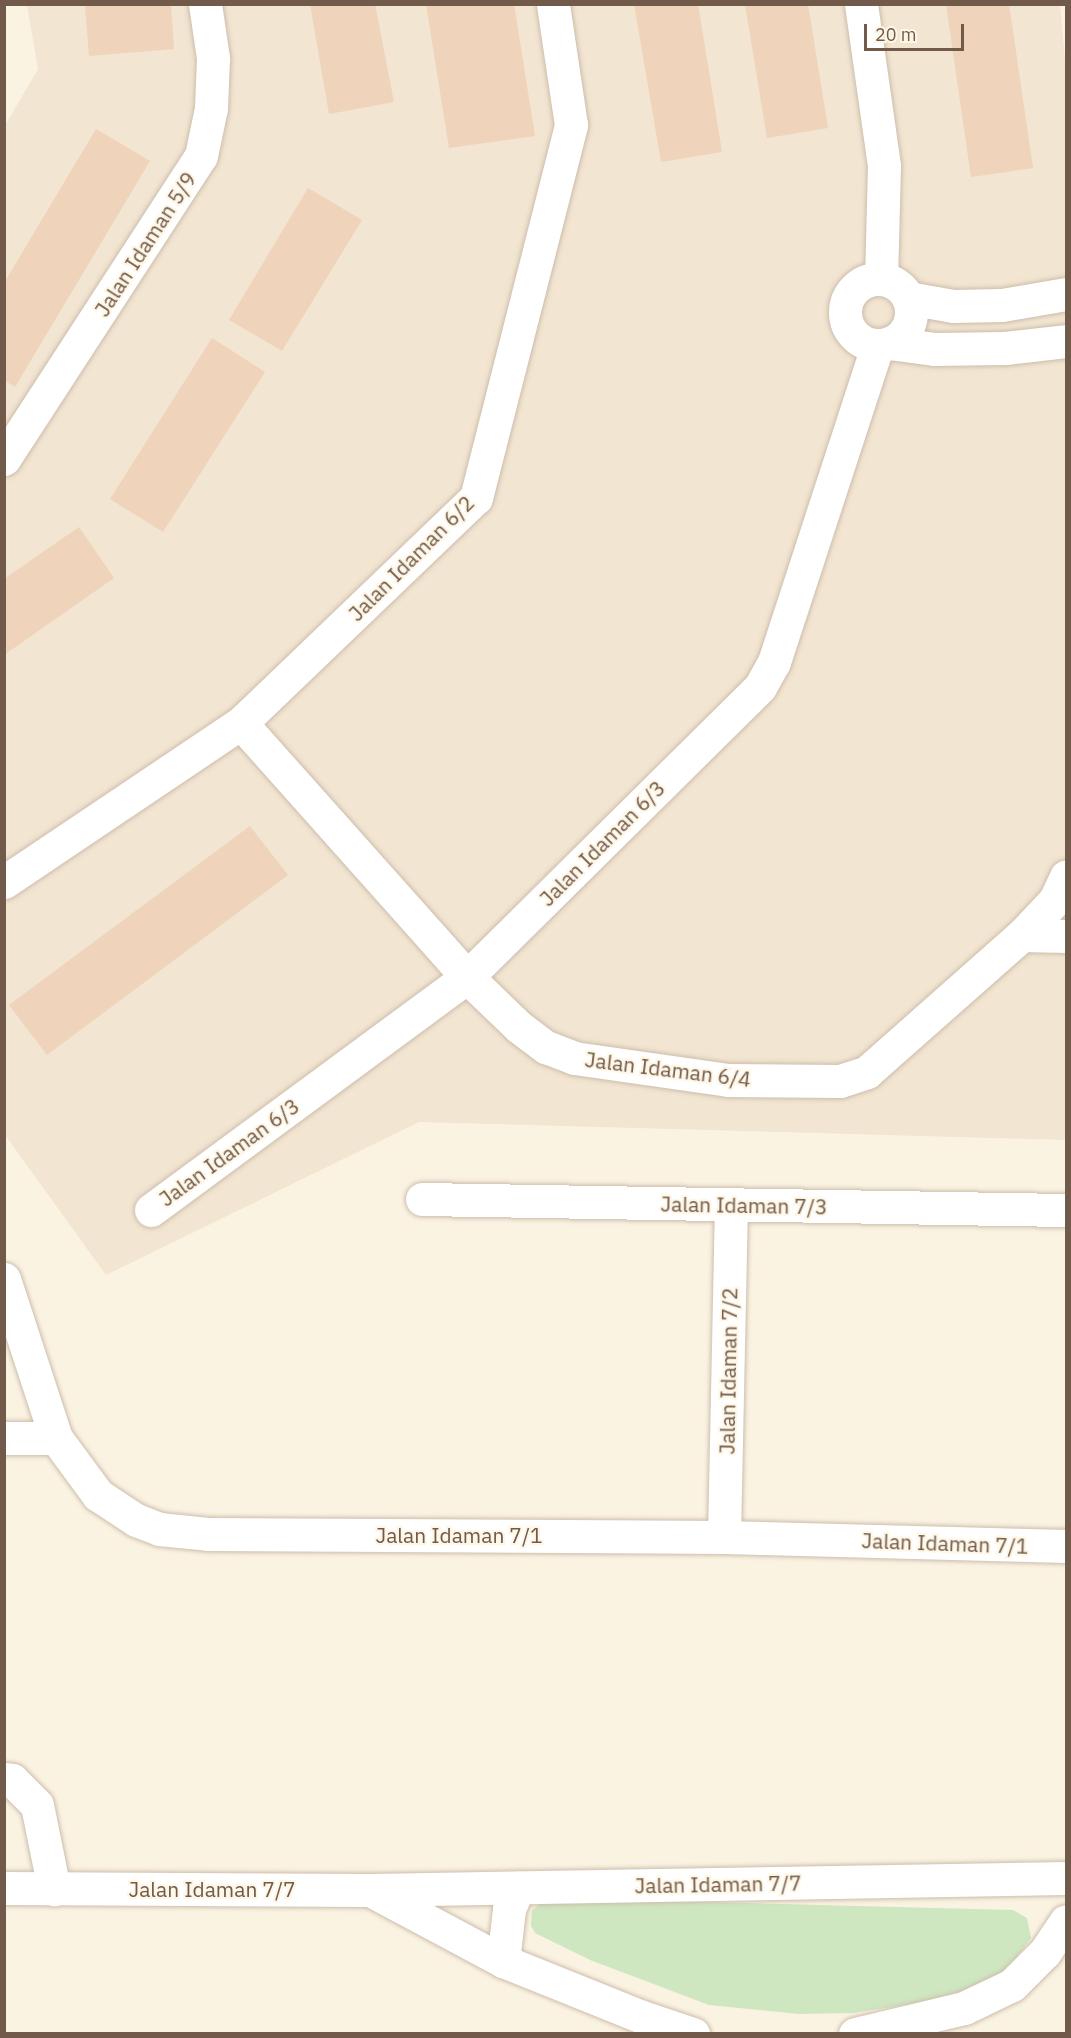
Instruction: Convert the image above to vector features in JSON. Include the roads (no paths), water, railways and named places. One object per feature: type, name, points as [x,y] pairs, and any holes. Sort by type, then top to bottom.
[{"type":"street","name":"Jalan Idaman 5/9","points":[[4,459],[201,156],[211,108],[213,58],[205,4]]},
{"type":"street","name":"Jalan Idaman 6/2","points":[[4,882],[241,723],[476,498],[571,125],[553,4]]},
{"type":"street","points":[[861,4],[884,166],[881,279]]},
{"type":"street","points":[[883,344],[907,330],[911,320],[908,298],[902,289],[881,279],[861,284],[847,300],[845,310],[851,331],[858,339],[883,344],[934,349],[1005,348],[1066,341]]},
{"type":"street","points":[[908,298],[952,306],[1002,305],[1066,294]]},
{"type":"street","name":"Jalan Idaman 6/3","points":[[151,1210],[467,977],[767,677],[883,344]]},
{"type":"street","name":"Jalan Idaman 6/4","points":[[241,723],[467,977],[528,1034],[546,1047],[574,1058],[728,1080],[840,1081],[867,1072],[894,1051],[1022,935],[1055,900],[1066,876]]},
{"type":"street","points":[[1022,935],[1066,936]]},
{"type":"street","name":"Jalan Idaman 7/3","points":[[422,1199],[1066,1210]]},
{"type":"street","name":"Jalan Idaman 7/2","points":[[724,1537],[731,1205]]},
{"type":"street","name":"Jalan Idaman 7/1","points":[[4,1279],[56,1438],[98,1495],[136,1520],[159,1528],[208,1534],[724,1537],[1066,1546]]},
{"type":"street","points":[[4,1438],[56,1438]]},
{"type":"street","points":[[4,1779],[12,1780],[37,1805],[54,1888]]},
{"type":"street","name":"Jalan Idaman 7/7","points":[[4,1888],[370,1890],[1066,1878]]},
{"type":"street","points":[[504,1961],[509,1909],[518,1888]]},
{"type":"street","name":"Jalan Idaman 7/7","points":[[370,1890],[504,1961],[642,2017],[693,2034]]},
{"type":"street","points":[[855,2034],[964,2008],[1012,1985],[1045,1952],[1066,1921]]}]
